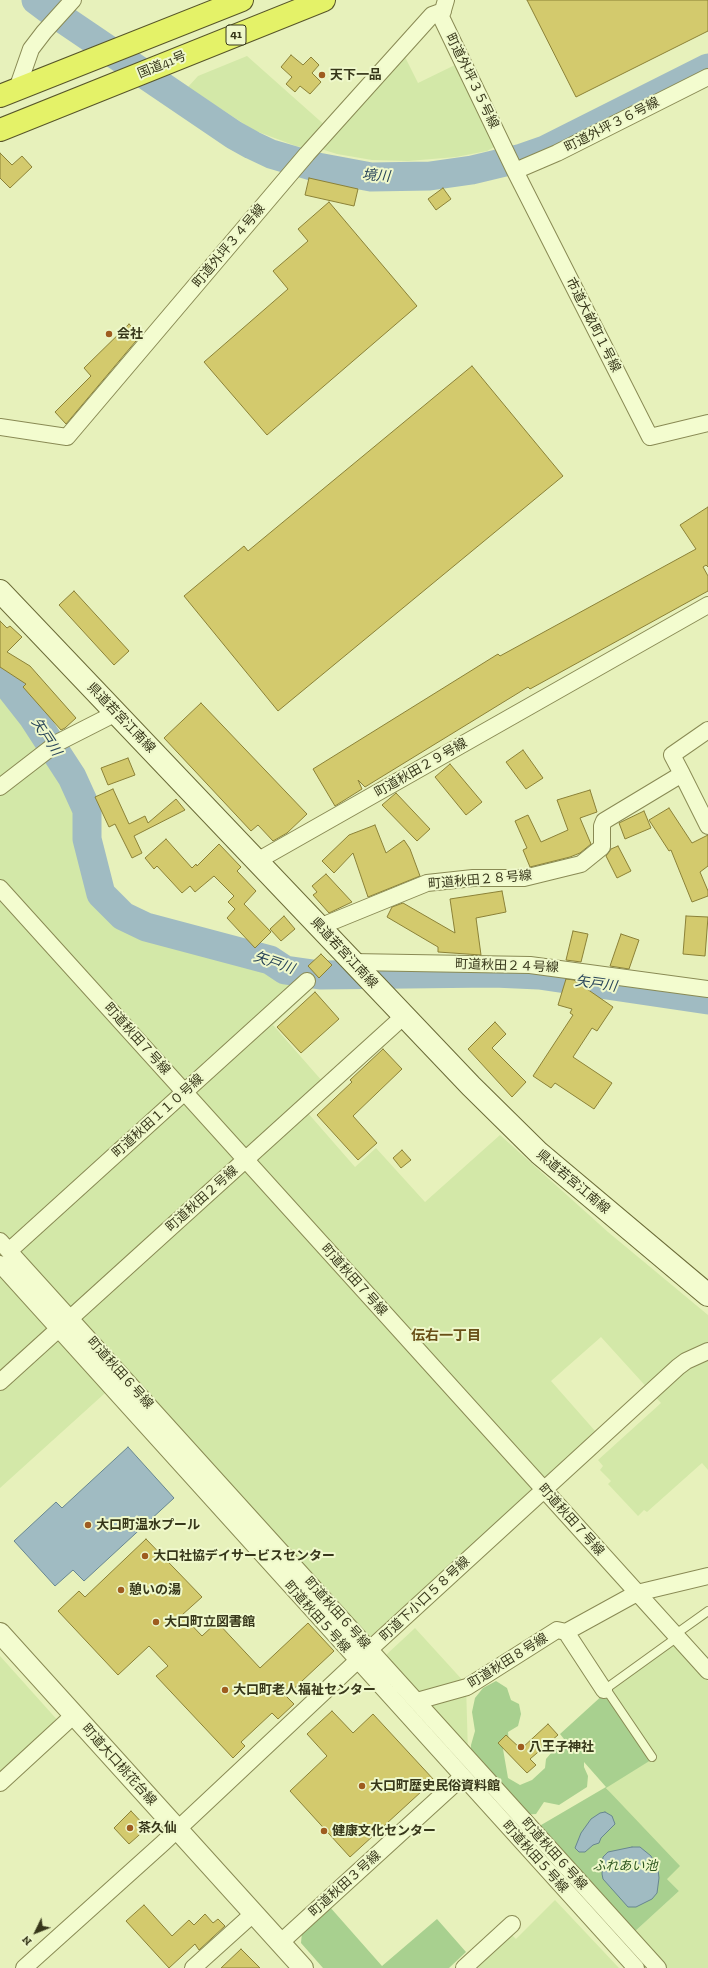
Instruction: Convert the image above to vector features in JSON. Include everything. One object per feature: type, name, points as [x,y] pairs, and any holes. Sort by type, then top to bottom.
[{"type":"highway","name":"41","points":[[8,93],[242,0]]},
{"type":"highway","name":"国道41号","points":[[0,130],[324,0]]},
{"type":"main road","name":"県道若宮江南線","points":[[0,591],[403,1016],[539,1154],[708,1295]]},
{"type":"street","name":"町道外坪３４号線","points":[[0,427],[67,437],[307,154],[432,15],[444,6]]},
{"type":"street","name":"町道外坪３５号線","points":[[444,6],[441,17],[511,164]]},
{"type":"street","points":[[8,93],[31,49],[64,10]]},
{"type":"street","name":"町道外坪３６号線","points":[[511,164],[557,153],[708,77]]},
{"type":"street","name":"市道大畝町１号線","points":[[511,164],[650,437],[708,423]]},
{"type":"street","name":"町道秋田２９号線","points":[[257,861],[708,605]]},
{"type":"street","points":[[0,787],[57,743],[116,713]]},
{"type":"street","points":[[708,730],[672,755],[708,826]]},
{"type":"street","name":"町道秋田２８号線","points":[[320,927],[427,883],[473,878],[524,878],[581,864],[602,847],[602,826],[604,821],[682,774]]},
{"type":"street","name":"町道秋田７号線","points":[[0,888],[708,1671]]},
{"type":"street","name":"町道秋田２４号線","points":[[353,962],[530,965],[708,989]]},
{"type":"street","name":"町道秋田１１０号線","points":[[4,1246],[184,1092],[307,981]]},
{"type":"street","name":"町道秋田２号線","points":[[0,1382],[403,1016]]},
{"type":"street","name":"町道秋田６号線","points":[[4,1246],[64,1324],[370,1650],[658,1968]]},
{"type":"street","name":"町道秋田５号線","points":[[0,1264],[64,1324],[357,1661],[636,1968]]},
{"type":"street","name":"町道下小口５８号線","points":[[24,1968],[678,1367],[686,1361],[708,1351]]},
{"type":"street","name":"町道秋田８号線","points":[[417,1701],[467,1687],[557,1630],[566,1632],[637,1593],[706,1572]]},
{"type":"street","points":[[566,1632],[605,1690]]},
{"type":"street","name":"町道大口桃花台線","points":[[0,1633],[303,1968]]},
{"type":"street","points":[[0,1783],[74,1715]]},
{"type":"street","name":"町道秋田３号線","points":[[280,1943],[462,1777]]},
{"type":"street","points":[[193,1968],[254,1913]]},
{"type":"street","points":[[464,1968],[512,1924]]},
{"type":"lane","points":[[652,1757],[605,1690],[708,1611]]},
{"type":"green space","points":[[403,53],[418,83],[457,64],[496,146],[487,151],[456,157],[408,161],[372,160],[337,154],[318,148]]},
{"type":"green space","points":[[247,56],[328,128],[306,148],[296,146],[253,130],[188,87],[198,76]]},
{"type":"green space","points":[[0,686],[52,751],[72,783],[81,803],[83,843],[86,858],[100,898],[110,914],[120,925],[131,933],[152,941],[258,963],[301,980],[317,984],[273,1025],[330,1090],[307,1112],[355,1167],[376,1148],[425,1202],[500,1135],[608,1232],[708,1315],[708,1470],[702,1463],[647,1512],[644,1510],[638,1516],[608,1484],[611,1481],[600,1470],[603,1466],[598,1460],[661,1403],[601,1337],[551,1381],[596,1432],[371,1636],[362,1637],[125,1375],[0,1488]]},
{"type":"green space","points":[[415,1628],[466,1684],[468,1754],[386,1663],[387,1654]]},
{"type":"green space","points":[[674,1643],[708,1681],[708,1968],[662,1968],[632,1934],[679,1891],[667,1879],[606,1787],[655,1757],[609,1690]]},
{"type":"green space","points":[[0,1656],[60,1723],[0,1778]]},
{"type":"green space","name":"ふれあい池","points":[[496,1681],[507,1688],[511,1700],[519,1704],[521,1714],[518,1726],[508,1732],[509,1745],[503,1749],[508,1778],[520,1785],[532,1780],[545,1768],[546,1759],[557,1746],[568,1744],[560,1734],[605,1693],[651,1760],[606,1788],[680,1866],[667,1879],[679,1891],[632,1934],[536,1828],[606,1787],[584,1762],[584,1767],[588,1776],[587,1787],[559,1805],[544,1802],[536,1814],[521,1815],[470,1762],[471,1745],[475,1731],[472,1712],[475,1698],[483,1688]]},
{"type":"green space","points":[[555,1900],[619,1968],[466,1968],[507,1930],[516,1939]]},
{"type":"green space","points":[[329,1906],[382,1966],[437,1919],[466,1952],[449,1968],[323,1968],[301,1943],[302,1932]]},
{"type":"water","name":"大口町温水プール","points":[[128,1447],[174,1498],[84,1581],[73,1570],[55,1586],[14,1541],[56,1502],[62,1508]]},
{"type":"water","points":[[605,1812],[612,1816],[615,1824],[601,1838],[599,1843],[593,1845],[585,1852],[579,1852],[575,1848],[581,1833],[591,1819],[600,1813]]},
{"type":"water","points":[[632,1847],[640,1847],[651,1856],[658,1869],[659,1878],[657,1893],[652,1899],[636,1907],[628,1907],[603,1879],[603,1857],[608,1852]]},
{"type":"building","points":[[527,0],[708,0],[708,31],[576,97]]},
{"type":"building","points":[[291,55],[303,65],[311,57],[319,65],[312,73],[321,82],[310,94],[300,86],[295,92],[286,84],[292,77],[281,67]]},
{"type":"building","points":[[0,153],[12,165],[22,156],[32,167],[10,188],[0,178]]},
{"type":"building","points":[[309,178],[358,189],[354,206],[305,195]]},
{"type":"building","points":[[443,188],[451,199],[436,210],[428,199]]},
{"type":"building","points":[[329,202],[417,306],[267,435],[204,362],[288,289],[273,271],[308,241],[298,229]]},
{"type":"building","points":[[129,324],[141,335],[66,424],[55,412],[91,376],[84,368]]},
{"type":"building","points":[[472,366],[563,476],[278,711],[184,596],[244,546],[248,551]]},
{"type":"building","points":[[708,507],[708,567],[706,565],[703,567],[708,576],[708,591],[530,689],[528,687],[365,787],[358,780],[362,789],[335,806],[313,769],[498,654],[500,656],[696,549],[680,525]]},
{"type":"building","points":[[74,591],[129,651],[114,665],[59,605]]},
{"type":"building","points":[[0,621],[7,628],[10,626],[22,637],[7,652],[30,666],[76,718],[65,728],[61,730],[23,687],[26,684],[0,667]]},
{"type":"building","points":[[201,703],[307,814],[287,833],[273,841],[258,825],[251,831],[164,738]]},
{"type":"building","points":[[523,750],[543,778],[526,789],[506,762]]},
{"type":"building","points":[[128,758],[135,775],[108,785],[101,768]]},
{"type":"building","points":[[450,764],[482,802],[466,815],[435,777]]},
{"type":"building","points":[[113,789],[129,824],[145,816],[148,823],[176,799],[185,810],[134,836],[142,853],[132,858],[115,824],[109,827],[95,797]]},
{"type":"building","points":[[590,790],[597,812],[580,818],[591,844],[580,853],[570,857],[530,867],[523,850],[527,848],[515,821],[528,815],[541,842],[568,830],[557,800]]},
{"type":"building","points":[[396,793],[430,829],[417,841],[382,805]]},
{"type":"building","points":[[669,808],[692,843],[708,835],[708,866],[700,872],[708,891],[708,896],[692,902],[671,850],[669,851],[649,820]]},
{"type":"building","points":[[644,811],[651,828],[625,839],[619,823]]},
{"type":"building","points":[[375,825],[386,853],[404,840],[410,849],[420,876],[368,897],[353,853],[334,873],[322,861],[349,835]]},
{"type":"building","points":[[166,839],[192,868],[196,864],[197,866],[219,844],[241,867],[237,871],[256,891],[244,904],[271,932],[255,948],[227,918],[235,909],[228,902],[234,896],[214,876],[195,892],[190,886],[182,893],[157,866],[154,869],[145,858]]},
{"type":"building","points":[[618,846],[631,871],[617,878],[606,856],[611,849]]},
{"type":"building","points":[[326,874],[352,902],[329,913],[313,895],[317,892],[312,886]]},
{"type":"building","points":[[502,891],[506,912],[476,918],[481,955],[438,952],[438,947],[387,917],[392,907],[403,903],[455,933],[450,899]]},
{"type":"building","points":[[284,916],[295,929],[281,941],[270,929]]},
{"type":"building","points":[[686,916],[708,917],[705,956],[683,954]]},
{"type":"building","points":[[573,931],[588,934],[581,962],[566,960]]},
{"type":"building","points":[[621,934],[639,940],[629,969],[610,966]]},
{"type":"building","points":[[321,954],[332,965],[319,978],[308,966]]},
{"type":"building","points":[[566,979],[574,980],[613,1007],[597,1031],[592,1028],[573,1057],[612,1083],[594,1109],[555,1083],[551,1088],[533,1076],[573,1015],[570,1013],[572,1009],[558,1005]]},
{"type":"building","points":[[315,992],[339,1019],[301,1053],[277,1027]]},
{"type":"building","points":[[495,1022],[506,1034],[492,1048],[526,1082],[512,1097],[468,1049]]},
{"type":"building","points":[[383,1049],[402,1069],[353,1116],[377,1143],[358,1160],[317,1115],[352,1082],[350,1080]]},
{"type":"building","points":[[402,1150],[411,1160],[401,1168],[393,1158]]},
{"type":"building","points":[[146,1539],[202,1597],[182,1615],[202,1636],[217,1622],[260,1668],[308,1623],[334,1651],[286,1696],[294,1704],[278,1719],[272,1713],[241,1742],[245,1746],[233,1758],[156,1676],[168,1666],[149,1646],[118,1675],[58,1611],[79,1591],[85,1597]]},
{"type":"building","name":"大口町歴史民俗資料館","points":[[332,1711],[353,1733],[373,1714],[434,1780],[350,1857],[290,1791],[327,1756],[307,1734]]},
{"type":"building","points":[[548,1724],[558,1735],[530,1759],[536,1765],[527,1773],[498,1743],[506,1735],[521,1749]]},
{"type":"building","name":"茶久仙","points":[[131,1811],[147,1828],[129,1844],[114,1828]]},
{"type":"building","points":[[144,1905],[172,1936],[189,1920],[194,1925],[205,1914],[213,1923],[218,1919],[225,1926],[199,1950],[195,1944],[169,1968],[126,1921]]},
{"type":"building","points":[[241,1949],[260,1968],[221,1968]]},
{"type":"waterway","name":"境川","points":[[36,0],[52,12]]},
{"type":"waterway","name":"境川","points":[[63,19],[234,135],[252,145],[271,154],[312,166],[371,177],[430,176],[472,170],[522,158],[545,150],[708,68]]},
{"type":"waterway","name":"矢戸川","points":[[0,675],[33,717],[72,777],[87,810],[87,839],[101,894],[123,916],[146,927],[270,960],[285,970],[320,975],[494,973],[539,975],[708,1000]]},
{"type":"place","name":"天下一品","points":[[322,75]]},
{"type":"place","name":"会社","points":[[109,334]]},
{"type":"place","name":"大口町温水プール","points":[[88,1525]]},
{"type":"place","name":"大口社協デイサービスセンター","points":[[145,1556]]},
{"type":"place","name":"憩いの湯","points":[[121,1590]]},
{"type":"place","name":"大口町立図書館","points":[[156,1622]]},
{"type":"place","name":"大口町老人福祉センター","points":[[225,1690]]},
{"type":"place","name":"八王子神社","points":[[521,1747]]},
{"type":"place","name":"大口町歴史民俗資料館","points":[[362,1786]]},
{"type":"place","name":"茶久仙","points":[[130,1828]]},
{"type":"place","name":"健康文化センター","points":[[324,1831]]},
{"type":"district","name":"伝右一丁目","points":[[446,1336]]}]
